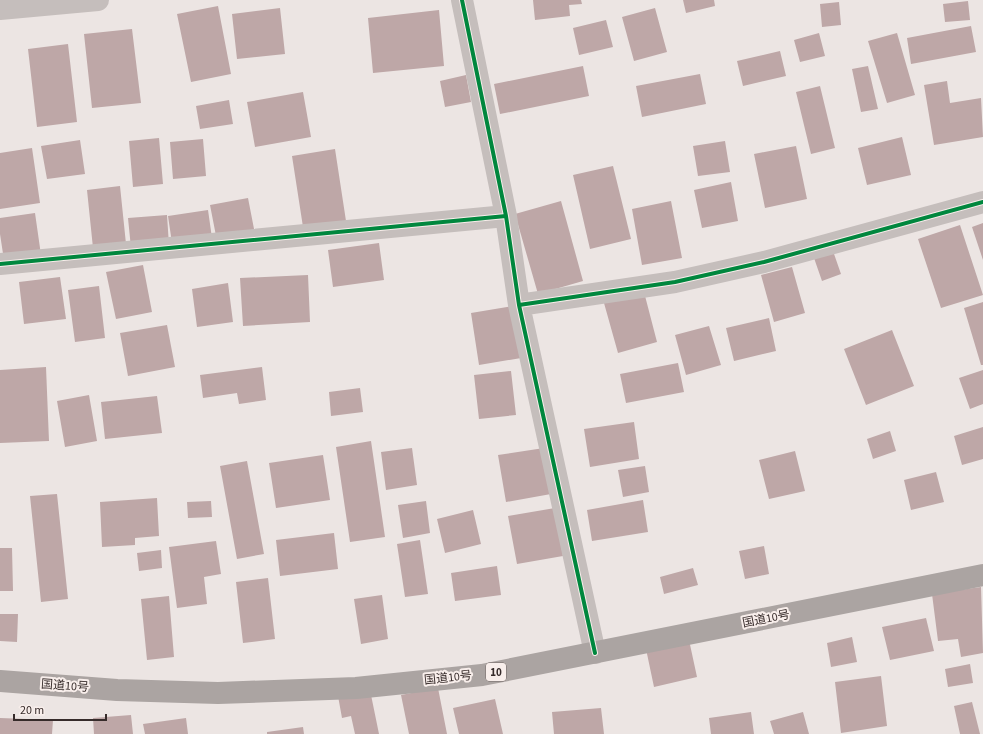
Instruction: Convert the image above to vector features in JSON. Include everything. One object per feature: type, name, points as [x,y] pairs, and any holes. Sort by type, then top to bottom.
[{"type":"highway","name":"国道10号","points":[[0,681],[117,690],[218,693],[356,688],[482,675],[983,575]]},
{"type":"street","points":[[0,9],[98,0]]},
{"type":"street","points":[[462,0],[506,216],[519,306],[595,653]]},
{"type":"street","points":[[519,306],[675,282],[764,262],[983,202]]},
{"type":"street","points":[[0,264],[506,216]]},
{"type":"building","points":[[533,0],[581,0],[582,4],[569,5],[570,16],[535,20]]},
{"type":"building","points":[[683,0],[714,0],[715,6],[686,13]]},
{"type":"building","points":[[968,1],[970,20],[945,22],[943,4]]},
{"type":"building","points":[[839,2],[841,25],[822,27],[820,4]]},
{"type":"building","points":[[218,6],[231,74],[191,82],[177,14]]},
{"type":"building","points":[[280,8],[285,54],[237,59],[232,14]]},
{"type":"building","points":[[655,8],[667,52],[634,61],[622,17]]},
{"type":"building","points":[[439,10],[444,66],[373,73],[368,18]]},
{"type":"building","points":[[606,20],[613,47],[579,55],[573,28]]},
{"type":"building","points":[[971,26],[976,52],[911,64],[907,38]]},
{"type":"building","points":[[132,29],[141,103],[92,108],[84,34]]},
{"type":"building","points":[[819,33],[825,56],[800,62],[794,40]]},
{"type":"building","points":[[897,33],[915,95],[887,103],[868,41]]},
{"type":"building","points":[[68,44],[77,122],[37,127],[28,49]]},
{"type":"building","points":[[780,51],[786,76],[743,86],[737,61]]},
{"type":"building","points":[[583,66],[589,96],[500,114],[494,84]]},
{"type":"building","points":[[868,66],[878,109],[861,112],[852,69]]},
{"type":"building","points":[[700,74],[706,104],[642,117],[636,86]]},
{"type":"building","points":[[466,75],[471,102],[445,107],[440,81]]},
{"type":"building","points":[[947,81],[950,103],[981,98],[983,137],[934,145],[924,85]]},
{"type":"building","points":[[820,86],[835,148],[811,154],[796,92]]},
{"type":"building","points":[[303,92],[311,137],[255,147],[247,102]]},
{"type":"building","points":[[229,100],[233,124],[200,129],[196,106]]},
{"type":"building","points":[[902,137],[911,175],[867,185],[858,148]]},
{"type":"building","points":[[159,138],[163,184],[133,187],[129,141]]},
{"type":"building","points":[[203,139],[206,176],[173,179],[170,142]]},
{"type":"building","points":[[80,140],[85,174],[47,179],[41,146]]},
{"type":"building","points":[[725,141],[730,172],[698,176],[693,146]]},
{"type":"building","points":[[796,146],[807,199],[765,208],[754,154]]},
{"type":"building","points":[[32,148],[40,203],[0,209],[0,153]]},
{"type":"building","points":[[335,149],[346,221],[303,227],[292,156]]},
{"type":"building","points":[[613,166],[631,239],[590,249],[573,175]]},
{"type":"building","points":[[731,182],[738,221],[702,228],[694,190]]},
{"type":"building","points":[[120,186],[126,244],[93,248],[87,190]]},
{"type":"building","points":[[248,198],[255,234],[217,241],[210,205]]},
{"type":"building","points":[[561,201],[583,281],[538,294],[515,214]]},
{"type":"building","points":[[671,201],[682,258],[642,265],[632,209]]},
{"type":"building","points":[[208,210],[212,238],[172,243],[168,216]]},
{"type":"building","points":[[35,213],[41,255],[4,260],[0,234],[0,218]]},
{"type":"building","points":[[167,215],[169,245],[131,248],[128,218]]},
{"type":"building","points":[[983,223],[983,260],[972,227]]},
{"type":"building","points":[[960,225],[983,295],[941,308],[918,239]]},
{"type":"building","points":[[379,243],[384,280],[333,287],[328,250]]},
{"type":"building","points":[[833,251],[841,274],[822,281],[814,258]]},
{"type":"building","points":[[143,265],[152,312],[116,319],[106,272]]},
{"type":"building","points":[[792,267],[805,313],[774,322],[761,275]]},
{"type":"building","points":[[308,275],[310,322],[243,326],[240,278]]},
{"type":"building","points":[[60,277],[66,319],[24,324],[19,282]]},
{"type":"building","points":[[228,283],[233,322],[197,327],[192,289]]},
{"type":"building","points":[[99,286],[105,338],[75,342],[68,290]]},
{"type":"building","points":[[644,292],[657,342],[618,353],[604,303]]},
{"type":"building","points":[[983,302],[983,365],[981,365],[964,308]]},
{"type":"building","points":[[519,305],[527,357],[479,365],[471,313]]},
{"type":"building","points":[[769,318],[776,351],[734,361],[726,328]]},
{"type":"building","points":[[167,325],[175,367],[128,376],[120,333]]},
{"type":"building","points":[[709,326],[721,365],[686,375],[675,335]]},
{"type":"building","points":[[892,330],[914,386],[866,405],[844,349]]},
{"type":"building","points":[[678,363],[684,392],[626,403],[620,374]]},
{"type":"building","points":[[46,367],[49,441],[0,443],[0,370]]},
{"type":"building","points":[[262,367],[266,400],[239,404],[237,393],[203,398],[200,375]]},
{"type":"building","points":[[983,370],[983,404],[970,409],[959,378]]},
{"type":"building","points":[[511,371],[516,415],[479,419],[474,375]]},
{"type":"building","points":[[360,388],[363,412],[331,416],[329,392]]},
{"type":"building","points":[[89,395],[97,441],[65,447],[57,401]]},
{"type":"building","points":[[157,396],[162,433],[105,439],[101,402]]},
{"type":"building","points":[[634,422],[639,459],[590,467],[584,429]]},
{"type":"building","points":[[983,427],[983,459],[962,465],[954,436]]},
{"type":"building","points":[[890,431],[896,451],[873,459],[867,439]]},
{"type":"building","points":[[371,441],[385,537],[350,542],[336,447]]},
{"type":"building","points":[[412,448],[417,485],[386,490],[381,452]]},
{"type":"building","points":[[544,448],[551,494],[506,502],[498,455]]},
{"type":"building","points":[[795,451],[805,491],[769,499],[759,460]]},
{"type":"building","points":[[323,455],[330,500],[276,508],[269,463]]},
{"type":"building","points":[[247,461],[264,554],[237,559],[220,466]]},
{"type":"building","points":[[645,466],[649,492],[623,497],[618,470]]},
{"type":"building","points":[[936,472],[944,502],[911,510],[904,480]]},
{"type":"building","points":[[57,494],[68,599],[41,602],[30,496]]},
{"type":"building","points":[[157,498],[159,536],[135,538],[135,545],[102,547],[100,502]]},
{"type":"building","points":[[643,500],[648,532],[592,541],[587,510]]},
{"type":"building","points":[[211,501],[212,517],[188,518],[187,502]]},
{"type":"building","points":[[426,501],[430,533],[403,538],[398,505]]},
{"type":"building","points":[[555,508],[563,556],[517,564],[508,516]]},
{"type":"building","points":[[473,510],[481,544],[445,553],[437,519]]},
{"type":"building","points":[[334,533],[338,569],[280,576],[276,540]]},
{"type":"building","points":[[420,540],[428,594],[405,597],[397,544]]},
{"type":"building","points":[[216,541],[221,574],[204,577],[207,604],[177,608],[169,547]]},
{"type":"building","points":[[764,546],[769,574],[745,579],[739,551]]},
{"type":"building","points":[[0,548],[12,548],[13,591],[0,591]]},
{"type":"building","points":[[161,550],[162,568],[139,571],[137,553]]},
{"type":"building","points":[[497,566],[501,595],[455,601],[451,573]]},
{"type":"building","points":[[693,568],[698,585],[664,594],[660,577]]},
{"type":"building","points":[[268,578],[275,639],[243,643],[236,582]]},
{"type":"building","points":[[981,587],[983,653],[961,657],[958,639],[938,641],[932,594]]},
{"type":"building","points":[[382,595],[388,639],[361,644],[354,599]]},
{"type":"building","points":[[169,596],[174,657],[147,660],[141,599]]},
{"type":"building","points":[[0,614],[18,614],[17,642],[0,641]]},
{"type":"building","points":[[926,618],[934,651],[890,660],[882,627]]},
{"type":"building","points":[[852,637],[857,662],[831,667],[827,643]]},
{"type":"building","points":[[689,640],[697,677],[654,687],[646,649]]},
{"type":"building","points":[[970,664],[973,683],[948,687],[945,669]]},
{"type":"building","points":[[881,676],[887,726],[841,733],[835,682]]},
{"type":"building","points":[[438,688],[447,734],[409,734],[401,695]]},
{"type":"building","points":[[370,690],[379,734],[355,734],[351,716],[342,718],[338,696]]},
{"type":"building","points":[[495,699],[503,734],[459,734],[453,708]]},
{"type":"building","points":[[972,702],[980,734],[960,734],[954,706]]},
{"type":"building","points":[[601,708],[604,734],[554,734],[552,712]]},
{"type":"building","points":[[751,712],[754,734],[711,734],[709,718]]},
{"type":"building","points":[[803,712],[809,734],[774,734],[770,721]]},
{"type":"building","points":[[131,715],[133,734],[94,734],[93,718]]},
{"type":"building","points":[[0,718],[53,720],[52,734],[0,734]]},
{"type":"building","points":[[186,718],[188,734],[145,734],[143,724]]},
{"type":"building","points":[[303,727],[304,734],[267,734],[267,732]]},
{"type":"cycle path","points":[[462,0],[506,216],[519,305],[595,653]]},
{"type":"cycle path","points":[[519,305],[675,282],[764,262],[983,202]]},
{"type":"cycle path","points":[[0,264],[506,216]]}]
